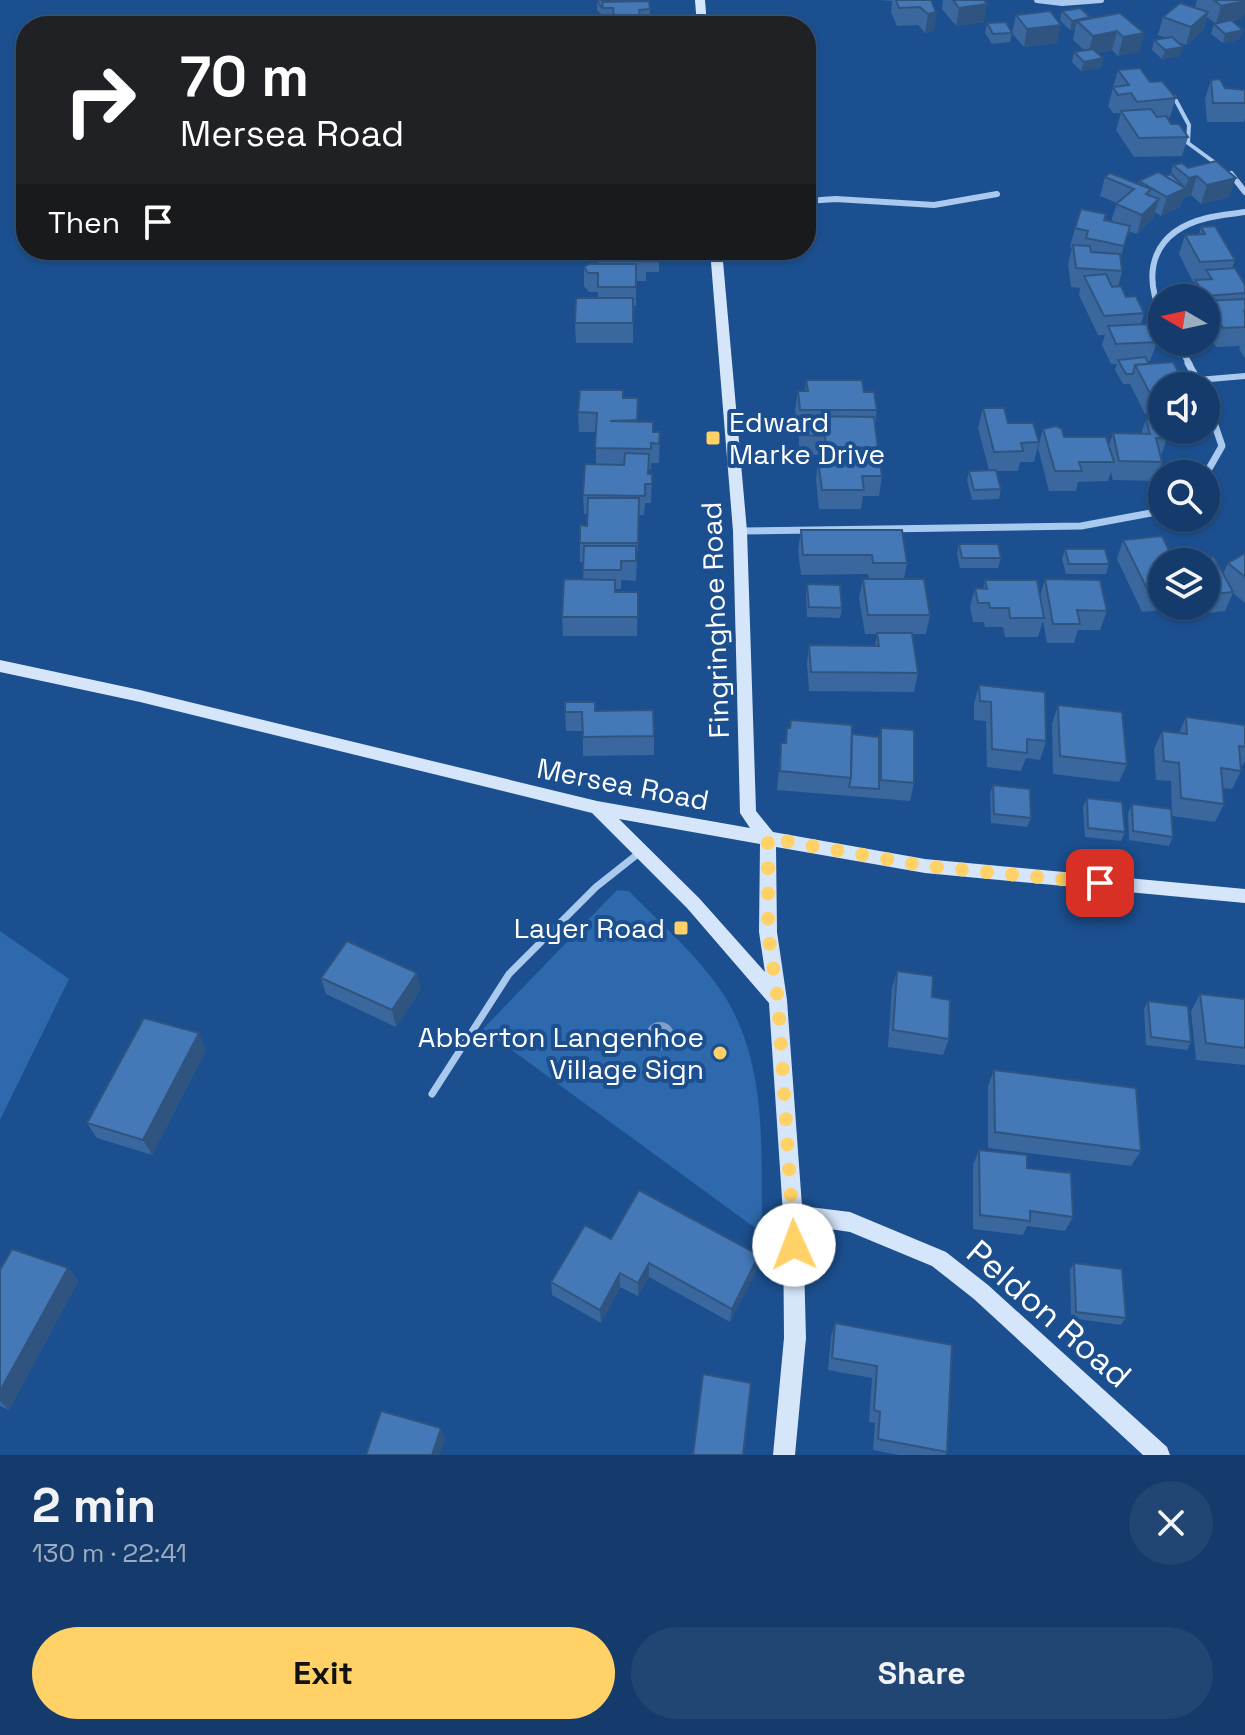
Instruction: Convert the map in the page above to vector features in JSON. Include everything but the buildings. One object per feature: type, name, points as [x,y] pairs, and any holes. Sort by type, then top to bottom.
[{"type":"street","points":[[1037,0],[1062,3],[1101,0]]},
{"type":"street","points":[[1231,174],[1245,192]]},
{"type":"street","points":[[816,200],[934,205],[997,194]]},
{"type":"street","points":[[1150,284],[1149,271],[1157,248],[1202,219],[1245,212]]},
{"type":"street","name":"Fingringhoe Road","points":[[717,260],[740,531],[748,813],[768,838]]},
{"type":"street","points":[[1214,460],[1222,446],[1220,440]]},
{"type":"street","points":[[740,531],[1081,526],[1148,514]]},
{"type":"street","name":"Mersea Road","points":[[0,666],[155,699],[597,808],[925,866],[1245,896]]},
{"type":"street","points":[[597,808],[693,903],[778,1000]]},
{"type":"street","points":[[768,838],[768,932],[778,1000],[793,1214],[795,1338],[784,1455]]},
{"type":"street","name":"Peldon Road","points":[[793,1214],[850,1222],[939,1259],[981,1292],[1159,1455]]},
{"type":"lane","points":[[1174,97],[1189,125],[1186,138],[1191,148],[1231,174]]},
{"type":"lane","points":[[1220,380],[1245,376]]},
{"type":"lane","points":[[432,1094],[509,974],[596,887],[641,852]]},
{"type":"shaded area","points":[[617,890],[629,891],[694,957],[727,1000],[740,1027],[750,1055],[760,1114],[762,1233],[483,1029]]},
{"type":"shaded area","points":[[0,931],[69,979],[0,1120]]},
{"type":"place","name":"Edward Marke Drive","points":[[713,438]]},
{"type":"place","name":"Layer Road","points":[[681,928]]},
{"type":"place","name":"Abberton Langenhoe Village Sign","points":[[720,1053]]},
{"type":"route","points":[[794,1245],[778,1000],[768,932],[768,838],[925,866],[1100,883]]}]
